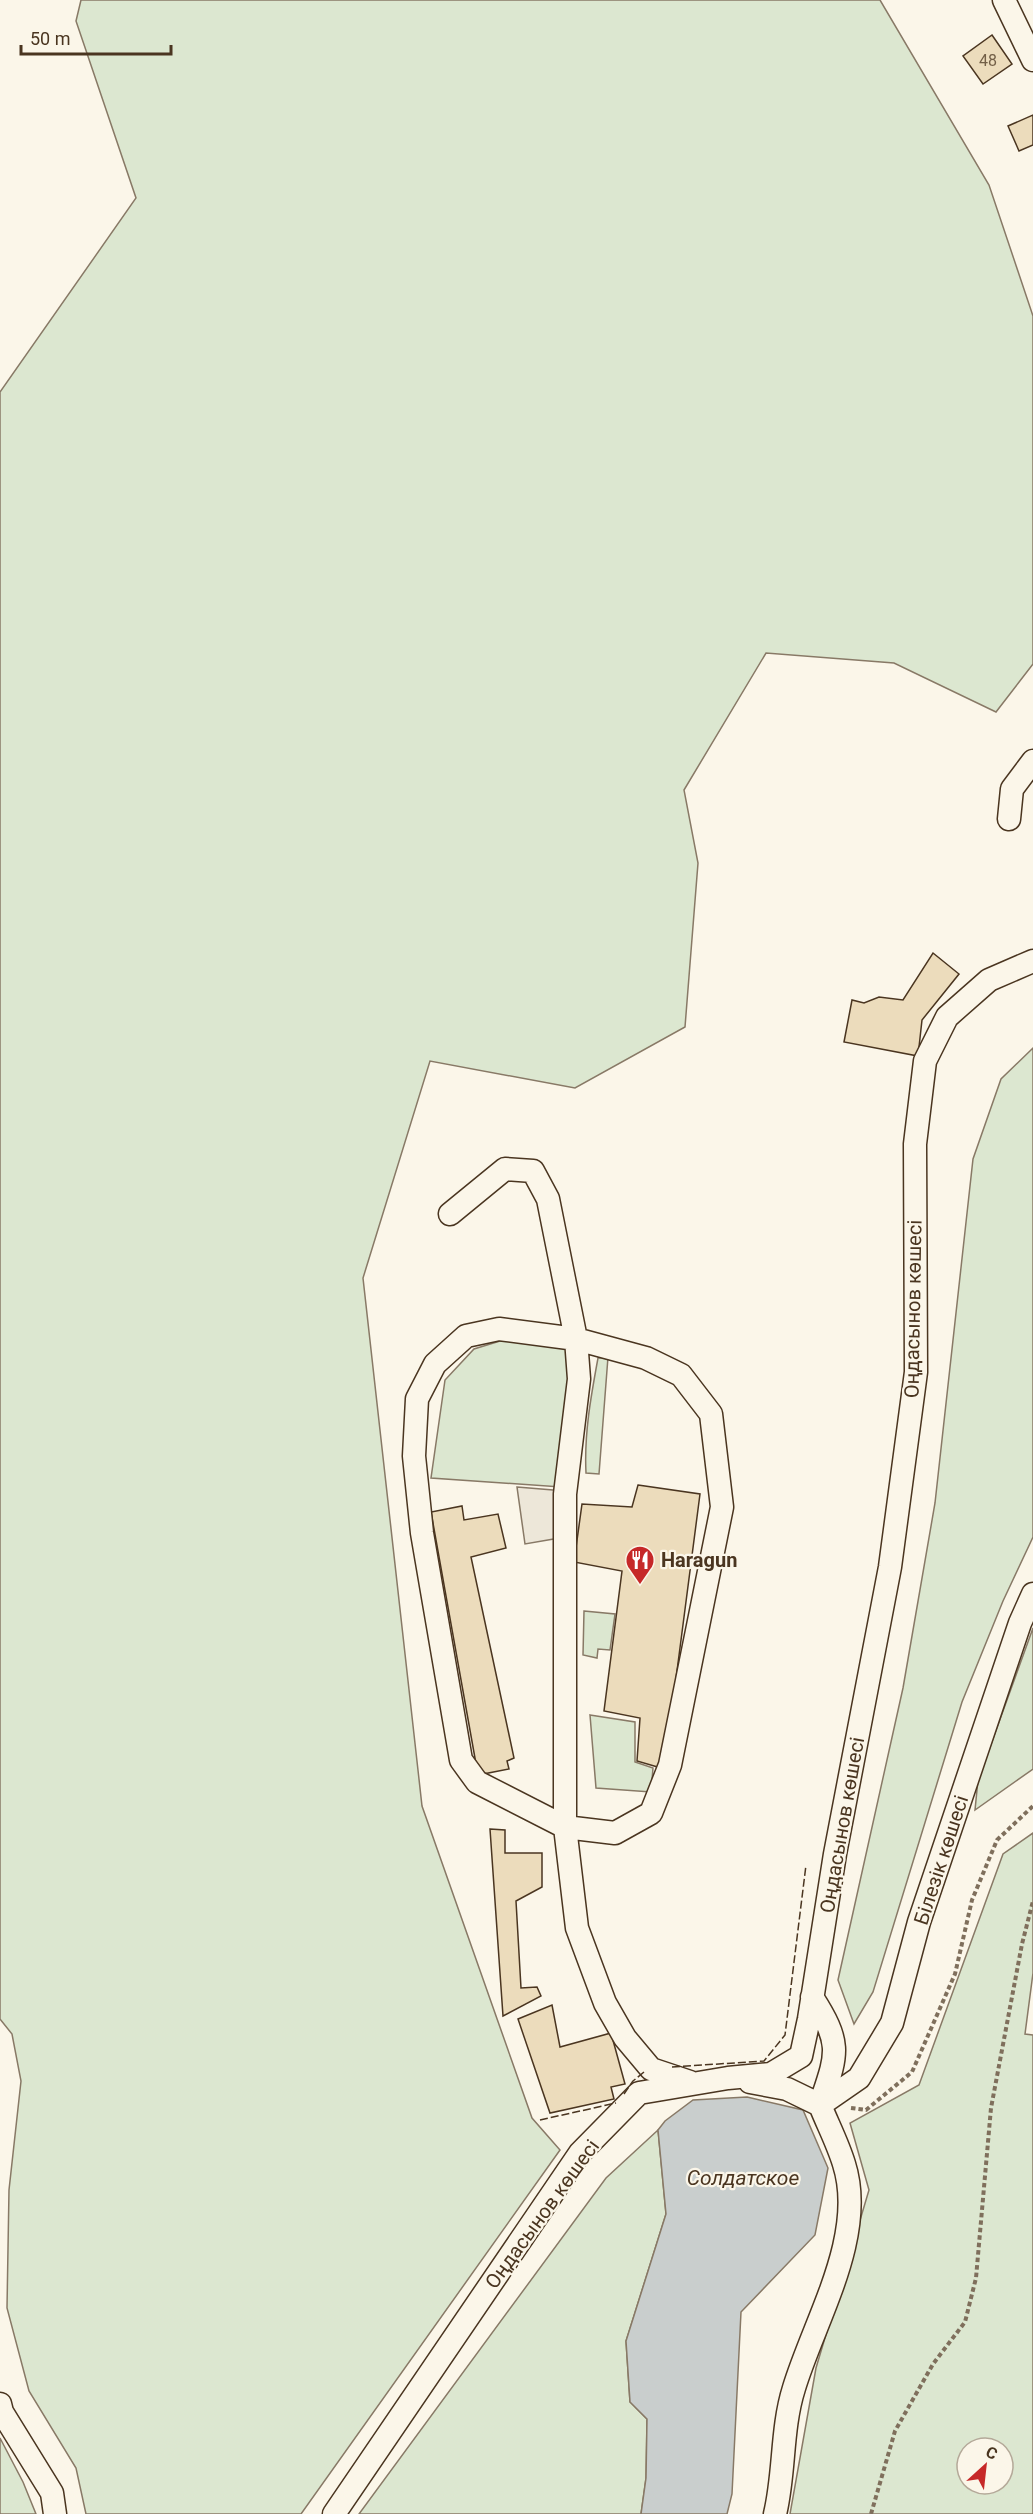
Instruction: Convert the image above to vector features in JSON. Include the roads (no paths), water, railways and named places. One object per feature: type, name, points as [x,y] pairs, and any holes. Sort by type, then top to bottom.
[{"type":"street","points":[[1004,0],[1033,60]]},
{"type":"street","points":[[1009,819],[1012,789],[1033,761]]},
{"type":"street","name":"Оңдасынов көшесі","points":[[334,2514],[580,2153],[639,2093],[728,2078],[771,2074],[801,2056],[813,1997],[835,1854],[890,1567],[916,1372],[915,1144],[925,1061],[947,1017],[989,980],[1028,962],[1033,962]]},
{"type":"street","points":[[450,1214],[505,1169],[533,1171],[548,1199],[576,1340],[579,1379],[565,1494],[565,1827],[577,1928],[605,2003],[625,2038],[651,2069],[694,2084]]},
{"type":"street","points":[[499,1329],[576,1340],[646,1358],[681,1375],[711,1414],[722,1507],[670,1765],[651,1813],[615,1833],[565,1827],[477,1782],[461,1760],[422,1533],[414,1456],[417,1398],[435,1364],[466,1336],[499,1329]]},
{"type":"street","name":"Білезік көшесі","points":[[820,2105],[859,2078],[892,2023],[919,1922],[1020,1623],[1033,1594]]},
{"type":"street","points":[[775,2514],[782,2447],[793,2389],[830,2290],[845,2239],[851,2208],[845,2166],[820,2105],[836,2052],[830,2024],[813,1997]]},
{"type":"street","points":[[728,2078],[787,2089],[820,2105]]},
{"type":"street","points":[[0,2404],[2,2412],[52,2493],[55,2514]]},
{"type":"water","name":"Солдатское","points":[[747,2097],[803,2110],[828,2168],[815,2235],[741,2312],[732,2494],[727,2514],[641,2514],[646,2478],[647,2419],[630,2402],[626,2341],[666,2214],[658,2130],[665,2121],[693,2100]]},
{"type":"place","name":"Haragun","points":[[640,1586]]}]
